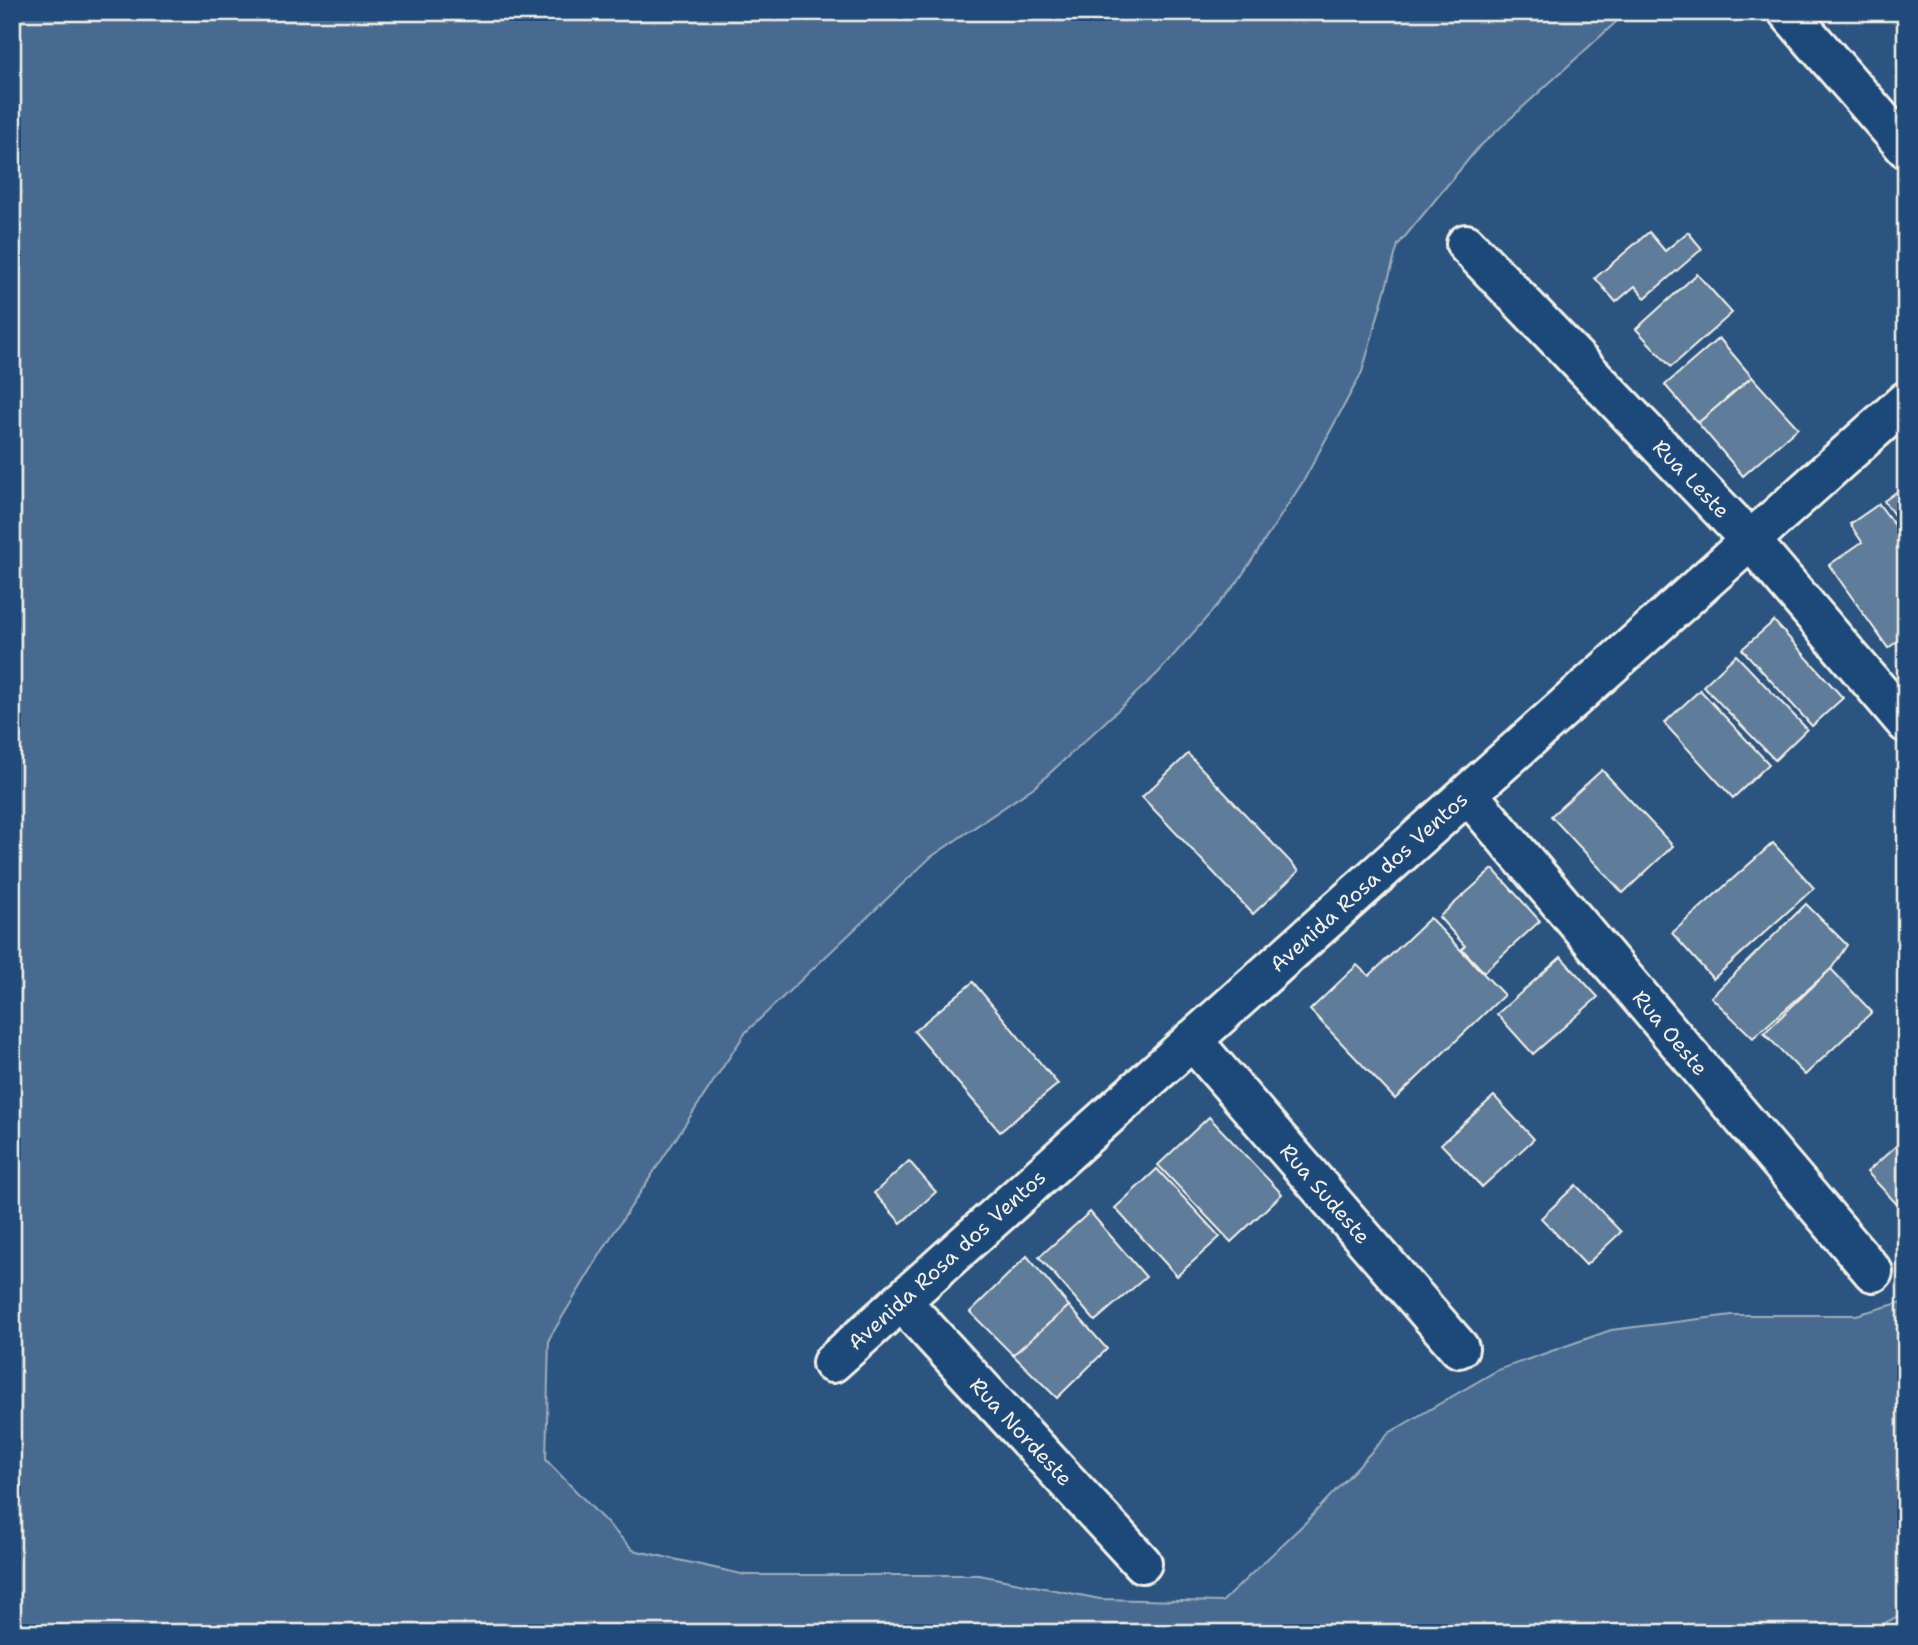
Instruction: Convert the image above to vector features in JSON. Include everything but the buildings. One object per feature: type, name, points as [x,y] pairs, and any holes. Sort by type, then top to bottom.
[{"type":"street","points":[[1788,12],[1906,148]]},
{"type":"street","name":"Rua Leste","points":[[1466,244],[1751,541],[1906,723]]},
{"type":"street","name":"Avenida Rosa dos Ventos","points":[[832,1363],[1906,401]]},
{"type":"street","name":"Rua Oeste","points":[[1468,793],[1873,1272]]},
{"type":"street","name":"Rua Sudeste","points":[[1192,1041],[1459,1348]]},
{"type":"street","name":"Rua Nordeste","points":[[901,1301],[1142,1563]]},
{"type":"shaded area","points":[[12,12],[1627,12],[1477,149],[1398,245],[1362,372],[1304,480],[1237,583],[1158,673],[1037,785],[931,857],[746,1032],[609,1240],[549,1339],[546,1460],[633,1550],[746,1575],[979,1575],[1100,1599],[1222,1602],[1307,1521],[1389,1433],[1498,1370],[1611,1330],[1732,1315],[1856,1315],[1906,1301],[1906,1612],[1866,1633],[12,1633]]}]
